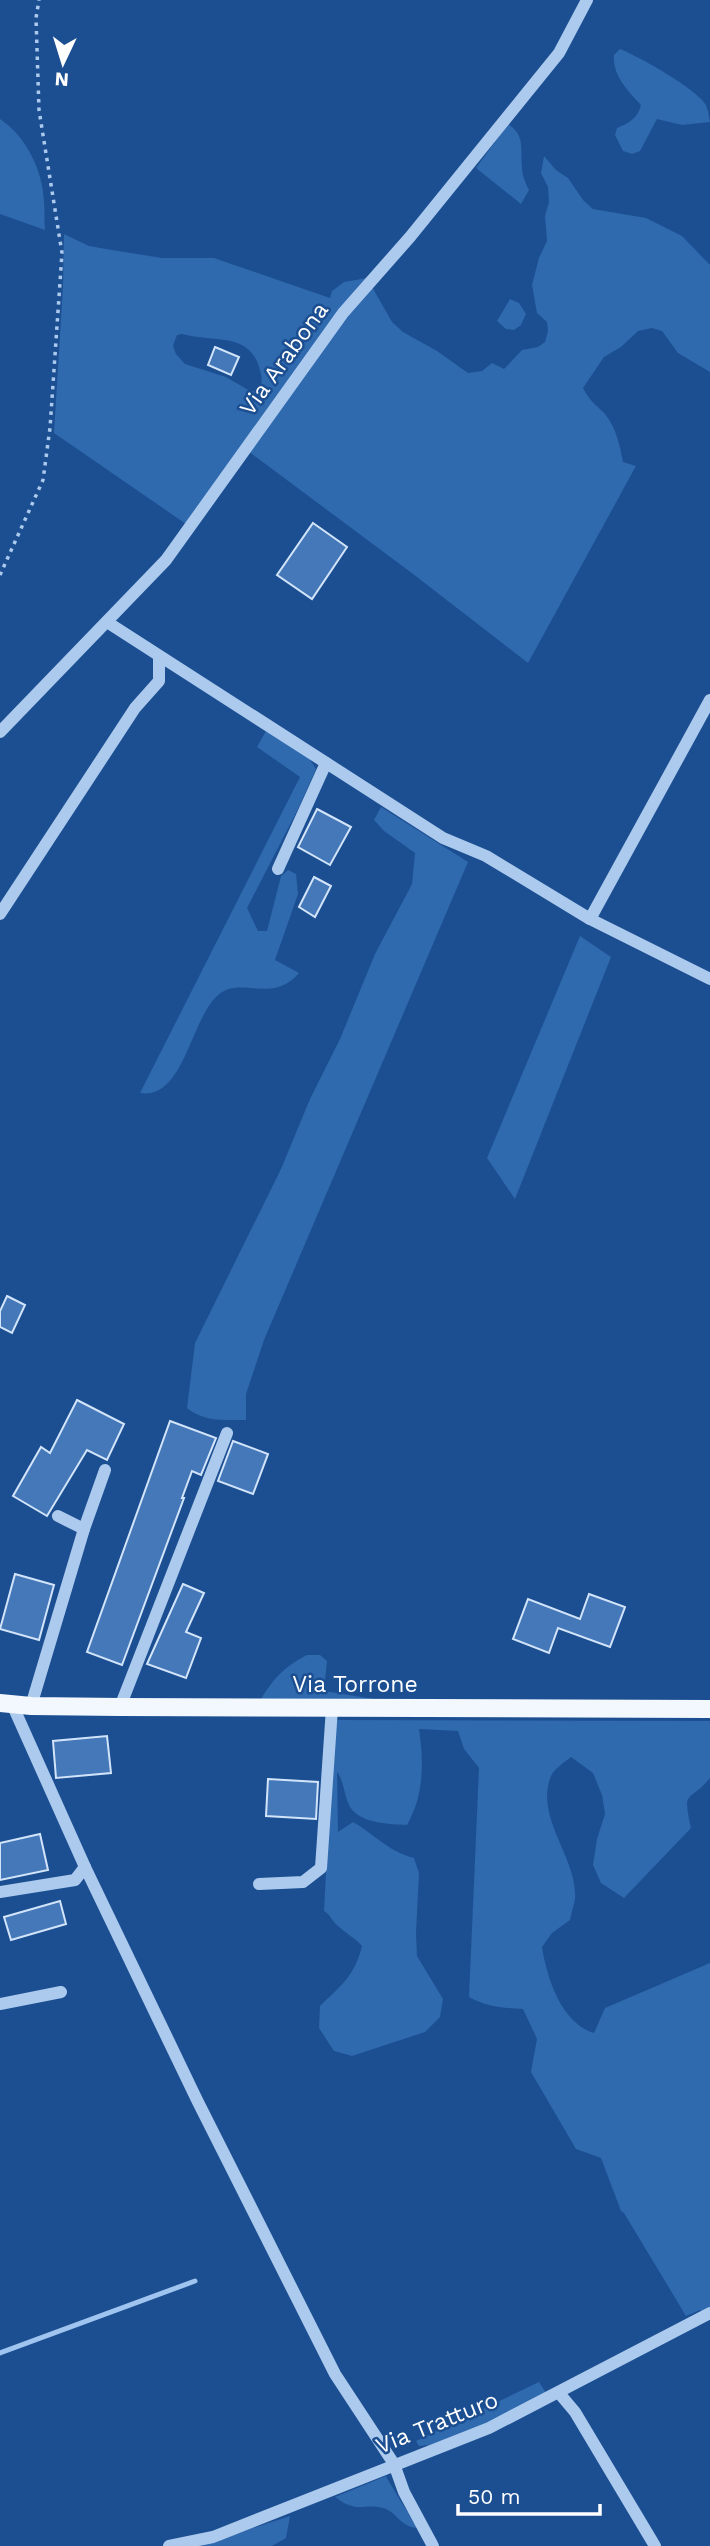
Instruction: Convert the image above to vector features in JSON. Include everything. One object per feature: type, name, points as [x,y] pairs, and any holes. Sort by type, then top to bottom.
[{"type":"main road","name":"Via Torrone","points":[[6,1704],[120,1707],[710,1709]]},
{"type":"street","name":"Via Arabona","points":[[0,732],[166,560],[343,313],[410,237],[559,53],[587,0]]},
{"type":"street","points":[[107,622],[443,838],[486,856],[590,919],[710,979]]},
{"type":"street","points":[[0,914],[135,708],[159,681],[159,656]]},
{"type":"street","points":[[590,919],[710,700]]},
{"type":"street","points":[[278,869],[326,763]]},
{"type":"street","points":[[120,1707],[227,1433]]},
{"type":"street","points":[[31,1706],[105,1470]]},
{"type":"street","points":[[58,1516],[85,1529]]},
{"type":"street","points":[[6,1704],[197,2100],[335,2374],[394,2464],[404,2493],[433,2546]]},
{"type":"street","points":[[259,1884],[303,1882],[321,1868],[331,1708]]},
{"type":"street","points":[[0,1892],[75,1880],[85,1867]]},
{"type":"street","points":[[0,2004],[61,1992]]},
{"type":"street","name":"Via Tratturo","points":[[169,2546],[214,2537],[489,2428],[710,2313]]},
{"type":"street","points":[[559,2393],[575,2412],[654,2546]]},
{"type":"path","points":[[0,575],[43,480],[50,428],[62,253],[39,110],[36,18],[39,0]]},
{"type":"shaded area","points":[[620,49],[691,90],[706,105],[710,122],[682,125],[657,119],[640,151],[632,154],[623,151],[615,135],[617,128],[632,119],[641,105],[622,82],[616,69],[614,55]]},
{"type":"shaded area","points":[[0,119],[18,135],[36,167],[43,190],[45,230],[0,214]]},
{"type":"shaded area","points":[[508,124],[520,138],[523,173],[529,190],[521,204],[476,168]]},
{"type":"shaded area","points":[[544,156],[556,170],[568,178],[583,200],[593,209],[646,218],[682,236],[710,265],[710,372],[678,353],[662,331],[652,328],[638,331],[621,347],[604,357],[583,388],[612,425],[623,462],[636,466],[528,663],[248,451],[186,524],[54,433],[64,234],[89,246],[162,258],[214,258],[330,298],[332,291],[344,282],[367,278],[392,322],[403,332],[468,373],[482,371],[492,363],[504,369],[522,350],[538,347],[545,342],[548,331],[547,322],[537,313],[532,285],[547,241],[545,216],[549,202],[548,187],[541,173]],"holes":[[[177,335],[229,341],[248,349],[261,373],[258,391],[250,391],[226,377],[185,364],[173,346]]]},
{"type":"shaded area","points":[[510,299],[519,303],[526,314],[521,325],[514,330],[506,329],[497,321]]},
{"type":"shaded area","points":[[266,731],[309,758],[316,769],[247,908],[258,931],[267,931],[281,876],[288,870],[296,874],[298,894],[275,960],[299,973],[288,983],[277,987],[225,990],[207,1009],[176,1073],[166,1085],[155,1092],[140,1093],[300,777],[257,747]]},
{"type":"shaded area","points":[[381,807],[468,862],[264,1340],[246,1394],[246,1420],[200,1416],[187,1408],[195,1343],[281,1169],[375,954],[412,884],[415,853],[384,831],[374,820]]},
{"type":"shaded area","points":[[580,936],[611,957],[515,1199],[487,1158]]},
{"type":"shaded area","points":[[307,1655],[320,1655],[327,1661],[324,1691],[386,1701],[258,1704],[278,1675]]},
{"type":"shaded area","points":[[334,1720],[710,1721],[710,1778],[689,1797],[687,1807],[691,1828],[624,1898],[601,1883],[593,1865],[605,1814],[602,1795],[593,1773],[571,1757],[552,1773],[547,1792],[548,1807],[570,1868],[575,1899],[570,1920],[552,1933],[542,1947],[552,1985],[564,2010],[582,2028],[594,2033],[605,2008],[710,1963],[710,2314],[700,2310],[686,2316],[621,2211],[601,2158],[576,2149],[531,2072],[537,2039],[523,2009],[489,2005],[469,1997],[479,1768],[464,1749],[458,1731],[419,1729],[422,1754],[420,1790],[407,1825],[376,1822],[355,1813],[348,1803],[337,1772],[338,1832],[353,1822],[389,1847],[414,1858],[419,1873],[417,1956],[443,1999],[440,2017],[425,2032],[352,2056],[334,2051],[319,2028],[320,2006],[351,1972],[362,1946],[324,1911]]},
{"type":"shaded area","points":[[539,2382],[546,2393],[484,2426],[434,2444],[419,2446],[416,2441]]},
{"type":"shaded area","points":[[386,2476],[417,2528],[406,2525],[383,2508],[354,2507],[335,2497]]},
{"type":"shaded area","points":[[290,2516],[286,2538],[272,2546],[198,2546]]},
{"type":"building","points":[[215,347],[239,357],[231,375],[208,365]]},
{"type":"building","points":[[313,523],[347,547],[312,599],[277,575]]},
{"type":"building","points":[[317,809],[351,827],[330,865],[298,847]]},
{"type":"building","points":[[314,877],[331,886],[315,917],[299,907]]},
{"type":"building","points":[[7,1296],[25,1305],[12,1333],[0,1327],[0,1311]]},
{"type":"building","points":[[77,1400],[124,1424],[107,1460],[87,1450],[47,1516],[13,1496],[41,1447],[50,1453]]},
{"type":"building","points":[[170,1421],[216,1438],[201,1475],[192,1471],[122,1665],[87,1652]]},
{"type":"building","points":[[233,1441],[268,1454],[253,1494],[218,1481]]},
{"type":"building","points":[[15,1574],[54,1585],[39,1640],[0,1629]]},
{"type":"building","points":[[183,1584],[204,1593],[186,1632],[201,1638],[186,1678],[147,1664]]},
{"type":"building","points":[[589,1594],[625,1607],[610,1647],[558,1628],[549,1653],[513,1639],[528,1599],[580,1619]]},
{"type":"building","points":[[107,1736],[111,1773],[56,1778],[53,1741]]},
{"type":"building","points":[[268,1779],[318,1782],[316,1819],[266,1816]]},
{"type":"building","points":[[40,1834],[48,1870],[0,1880],[0,1843]]},
{"type":"building","points":[[60,1901],[66,1924],[11,1940],[4,1917]]},
{"type":"waterway","points":[[0,2353],[195,2281]]}]
